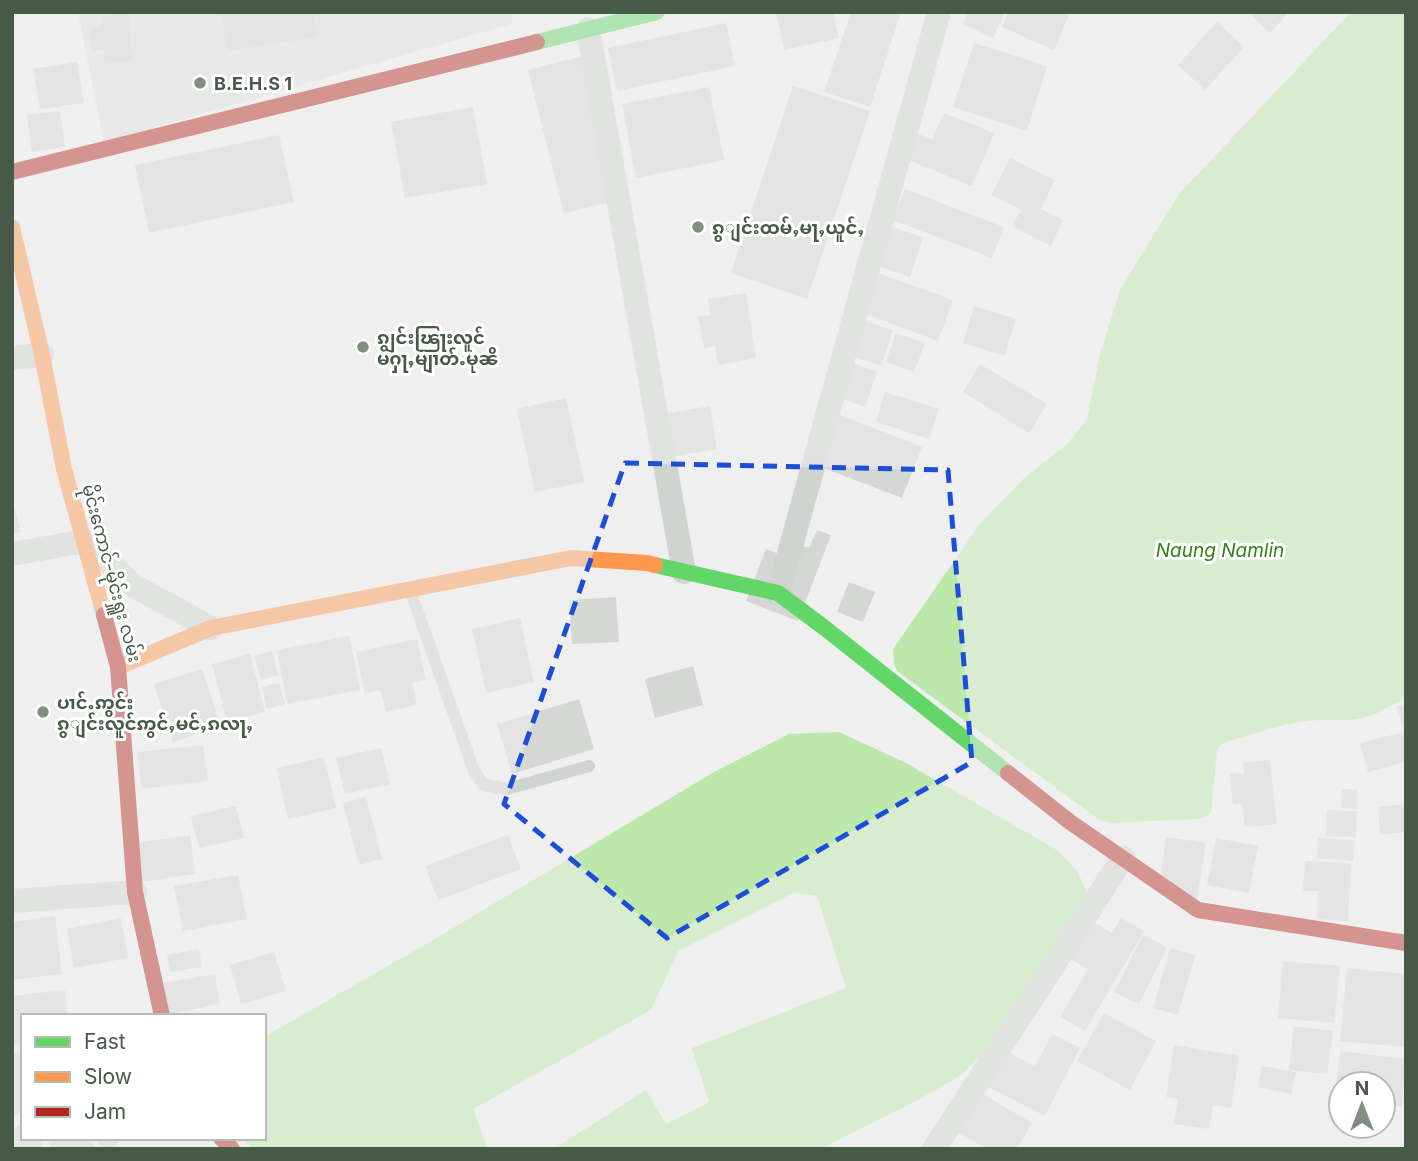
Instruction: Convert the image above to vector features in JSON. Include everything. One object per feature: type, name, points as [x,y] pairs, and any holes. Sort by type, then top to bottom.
[{"type":"street","points":[[12,172],[657,12]]},
{"type":"street","points":[[778,593],[939,12]]},
{"type":"street","points":[[588,29],[684,572]]},
{"type":"street","name":"မိုင်းကောင်-မိုင်းရှူး လမ်း","points":[[12,227],[42,355],[64,469],[118,667],[135,892],[162,1014]]},
{"type":"street","points":[[12,358],[42,355]]},
{"type":"street","points":[[12,554],[85,541],[134,586],[211,628]]},
{"type":"street","points":[[118,667],[211,628],[571,558],[647,563],[778,593],[1070,822],[1198,909],[1406,943]]},
{"type":"street","points":[[934,1149],[1123,859]]},
{"type":"street","points":[[12,901],[135,892]]},
{"type":"lane","points":[[410,589],[474,771],[484,785],[507,789],[589,766]]},
{"type":"highlighted area","points":[[625,463],[948,470],[972,762],[667,938],[504,804]]},
{"type":"shaded area","name":"B.E.H.S 1","points":[[78,12],[513,12],[511,24],[104,142]]},
{"type":"water","name":"Naung Namlin","points":[[1351,12],[1406,12],[1406,698],[1367,717],[1297,722],[1224,743],[1217,750],[1211,812],[1208,816],[1197,819],[1111,823],[1101,821],[897,671],[893,649],[980,524],[1023,479],[1066,445],[1087,420],[1100,354],[1120,290],[1179,194]]},
{"type":"water","points":[[839,732],[906,763],[1057,850],[1077,871],[1086,890],[1084,909],[993,1044],[960,1076],[909,1105],[820,1149],[554,1149],[646,1090],[666,1124],[709,1102],[692,1048],[846,988],[817,896],[793,893],[678,951],[651,1010],[473,1109],[488,1149],[254,1149],[243,1140],[266,1140],[266,1036],[435,939],[714,772],[789,734]]},
{"type":"building","points":[[221,12],[313,12],[318,37],[227,51]]},
{"type":"building","points":[[776,12],[833,12],[839,38],[784,50]]},
{"type":"building","points":[[851,12],[901,12],[870,107],[824,92]]},
{"type":"building","points":[[968,12],[1005,12],[993,38],[963,24]]},
{"type":"building","points":[[1008,12],[1070,12],[1054,50],[1002,27]]},
{"type":"building","points":[[1248,12],[1289,12],[1270,33]]},
{"type":"building","points":[[129,15],[132,62],[104,63],[104,50],[91,51],[90,28],[102,27],[102,16]]},
{"type":"building","points":[[1217,22],[1244,47],[1205,90],[1178,65]]},
{"type":"building","points":[[726,23],[735,66],[617,91],[608,48]]},
{"type":"building","points":[[974,43],[1047,66],[1027,131],[953,107]]},
{"type":"building","points":[[587,55],[616,201],[564,213],[528,70]]},
{"type":"building","points":[[77,62],[84,103],[40,109],[33,69]]},
{"type":"building","points":[[793,86],[870,111],[807,299],[731,273]]},
{"type":"building","points":[[709,87],[724,160],[636,178],[622,104]]},
{"type":"building","points":[[473,107],[487,184],[405,198],[391,122]]},
{"type":"building","points":[[60,111],[65,147],[32,152],[27,115]]},
{"type":"building","points":[[944,113],[994,133],[972,186],[906,159],[917,133],[932,140]]},
{"type":"building","points":[[279,135],[294,202],[149,233],[135,165]]},
{"type":"building","points":[[1010,158],[1055,180],[1041,209],[1063,220],[1051,246],[1012,226],[1021,210],[991,195]]},
{"type":"building","points":[[905,189],[1004,227],[992,258],[893,220]]},
{"type":"building","points":[[874,221],[923,237],[910,277],[860,260]]},
{"type":"building","points":[[872,271],[953,300],[938,341],[857,311]]},
{"type":"building","points":[[746,293],[756,358],[718,365],[715,346],[704,348],[698,316],[710,315],[708,299]]},
{"type":"building","points":[[974,306],[1016,319],[1004,356],[963,343]]},
{"type":"building","points":[[846,315],[893,330],[881,366],[834,350]]},
{"type":"building","points":[[896,333],[925,343],[914,372],[886,362]]},
{"type":"building","points":[[841,359],[877,372],[865,407],[829,394]]},
{"type":"building","points":[[980,364],[1047,404],[1029,433],[963,392]]},
{"type":"building","points":[[885,392],[939,409],[929,439],[876,422]]},
{"type":"building","points":[[566,398],[584,482],[535,492],[517,409]]},
{"type":"building","points":[[710,406],[717,449],[669,457],[662,414]]},
{"type":"building","points":[[833,412],[922,447],[902,498],[813,464]]},
{"type":"building","points":[[12,500],[21,532],[12,534]]},
{"type":"building","points":[[817,530],[831,535],[798,621],[746,601],[766,549],[784,556],[790,540],[809,548]]},
{"type":"building","points":[[849,582],[875,592],[863,622],[837,612]]},
{"type":"building","points":[[616,597],[619,642],[572,644],[569,600]]},
{"type":"building","points":[[520,618],[534,682],[486,693],[472,629]]},
{"type":"building","points":[[349,636],[360,690],[287,704],[277,650]]},
{"type":"building","points":[[417,639],[426,680],[412,683],[417,705],[386,712],[381,690],[365,693],[356,652]]},
{"type":"building","points":[[272,651],[278,675],[261,680],[254,656]]},
{"type":"building","points":[[250,654],[265,712],[227,721],[212,664]]},
{"type":"building","points":[[693,666],[703,705],[655,718],[645,679]]},
{"type":"building","points":[[202,669],[221,726],[173,742],[154,684]]},
{"type":"building","points":[[279,683],[285,704],[267,709],[262,687]]},
{"type":"building","points":[[579,699],[594,749],[512,774],[497,724]]},
{"type":"building","points":[[1406,704],[1406,762],[1368,772],[1360,743],[1404,732],[1397,706]]},
{"type":"building","points":[[203,745],[208,781],[142,789],[137,752]]},
{"type":"building","points":[[381,748],[390,784],[345,794],[336,758]]},
{"type":"building","points":[[324,757],[336,808],[288,819],[277,768]]},
{"type":"building","points":[[1270,760],[1277,824],[1245,827],[1242,803],[1233,804],[1230,774],[1244,773],[1243,763]]},
{"type":"building","points":[[1342,789],[1358,790],[1357,809],[1341,808]]},
{"type":"building","points":[[366,797],[382,859],[359,865],[343,803]]},
{"type":"building","points":[[1406,804],[1406,832],[1380,835],[1378,807]]},
{"type":"building","points":[[236,806],[244,838],[199,848],[191,816]]},
{"type":"building","points":[[1327,810],[1357,811],[1356,837],[1326,836]]},
{"type":"building","points":[[190,835],[195,874],[142,882],[136,843]]},
{"type":"building","points":[[508,835],[521,869],[438,900],[425,866]]},
{"type":"building","points":[[1166,837],[1206,843],[1197,900],[1158,893]]},
{"type":"building","points":[[1216,838],[1258,846],[1249,893],[1207,885]]},
{"type":"building","points":[[1318,838],[1355,840],[1353,861],[1317,858]]},
{"type":"building","points":[[1305,861],[1351,863],[1348,921],[1317,919],[1318,891],[1303,891]]},
{"type":"building","points":[[238,875],[247,919],[183,931],[174,886]]},
{"type":"building","points":[[55,916],[62,974],[12,980],[12,922]]},
{"type":"building","points":[[1085,917],[1112,933],[1121,918],[1144,931],[1085,1031],[1060,1017],[1088,969],[1063,955]]},
{"type":"building","points":[[121,918],[128,958],[74,968],[67,929]]},
{"type":"building","points":[[1143,935],[1167,947],[1139,1004],[1114,992]]},
{"type":"building","points":[[1170,948],[1195,955],[1178,1015],[1153,1008]]},
{"type":"building","points":[[199,949],[202,967],[170,972],[167,955]]},
{"type":"building","points":[[274,952],[286,991],[241,1004],[230,965]]},
{"type":"building","points":[[1283,961],[1340,966],[1334,1023],[1278,1018]]},
{"type":"building","points":[[1347,968],[1406,974],[1406,1047],[1340,1041]]},
{"type":"building","points":[[215,974],[220,1004],[164,1014],[158,984]]},
{"type":"building","points":[[65,990],[68,1014],[21,1014],[21,1044],[12,1045],[12,996]]},
{"type":"building","points":[[1104,1013],[1156,1041],[1130,1090],[1077,1061]]},
{"type":"building","points":[[1294,1026],[1333,1031],[1327,1074],[1289,1070]]},
{"type":"building","points":[[1052,1034],[1080,1048],[1045,1116],[982,1084],[1000,1048],[1035,1066]]},
{"type":"building","points":[[1174,1045],[1239,1056],[1231,1108],[1213,1105],[1209,1129],[1174,1124],[1178,1099],[1166,1097]]},
{"type":"building","points":[[21,1049],[21,1110],[12,1117],[12,1056]]},
{"type":"building","points":[[1340,1051],[1406,1059],[1402,1106],[1397,1105],[1397,1070],[1338,1070]]},
{"type":"building","points":[[1262,1066],[1296,1072],[1291,1094],[1258,1087]]},
{"type":"building","points":[[971,1087],[1032,1123],[1017,1149],[987,1149],[948,1126]]},
{"type":"building","points":[[21,1124],[21,1140],[39,1140],[45,1149],[15,1149],[12,1145],[12,1130]]},
{"type":"building","points":[[47,1140],[90,1140],[97,1149],[53,1149]]},
{"type":"building","points":[[96,1140],[122,1140],[111,1149],[103,1149]]},
{"type":"traffic: fast","points":[[537,42],[657,12]]},
{"type":"traffic: fast","points":[[655,565],[778,593],[1008,773]]},
{"type":"traffic: slow","points":[[12,227],[42,355],[64,469],[104,615]]},
{"type":"traffic: slow","points":[[118,667],[211,628],[571,558],[655,565]]},
{"type":"traffic: jam","points":[[12,172],[537,42]]},
{"type":"traffic: jam","points":[[104,615],[118,667],[135,892],[162,1014]]},
{"type":"traffic: jam","points":[[1008,773],[1070,822],[1198,910],[1406,943]]},
{"type":"traffic: jam","points":[[223,1140],[232,1149]]},
{"type":"place","name":"B.E.H.S 1","points":[[200,83]]},
{"type":"place","name":"ၵွျင်းထမ်ႇမႃႇယူင်ႇ","points":[[698,227]]},
{"type":"place","name":"ၵျွင်းၽြႃးလူင် မႁႃႇမျၢတ်ႉမုၼိ","points":[[363,347]]},
{"type":"place","name":"ပၢင်ႇဢွင်ႈ ၵွျင်းလူင်ဢွင်ႇမင်ႇၵလႃႇ","points":[[43,712]]}]
